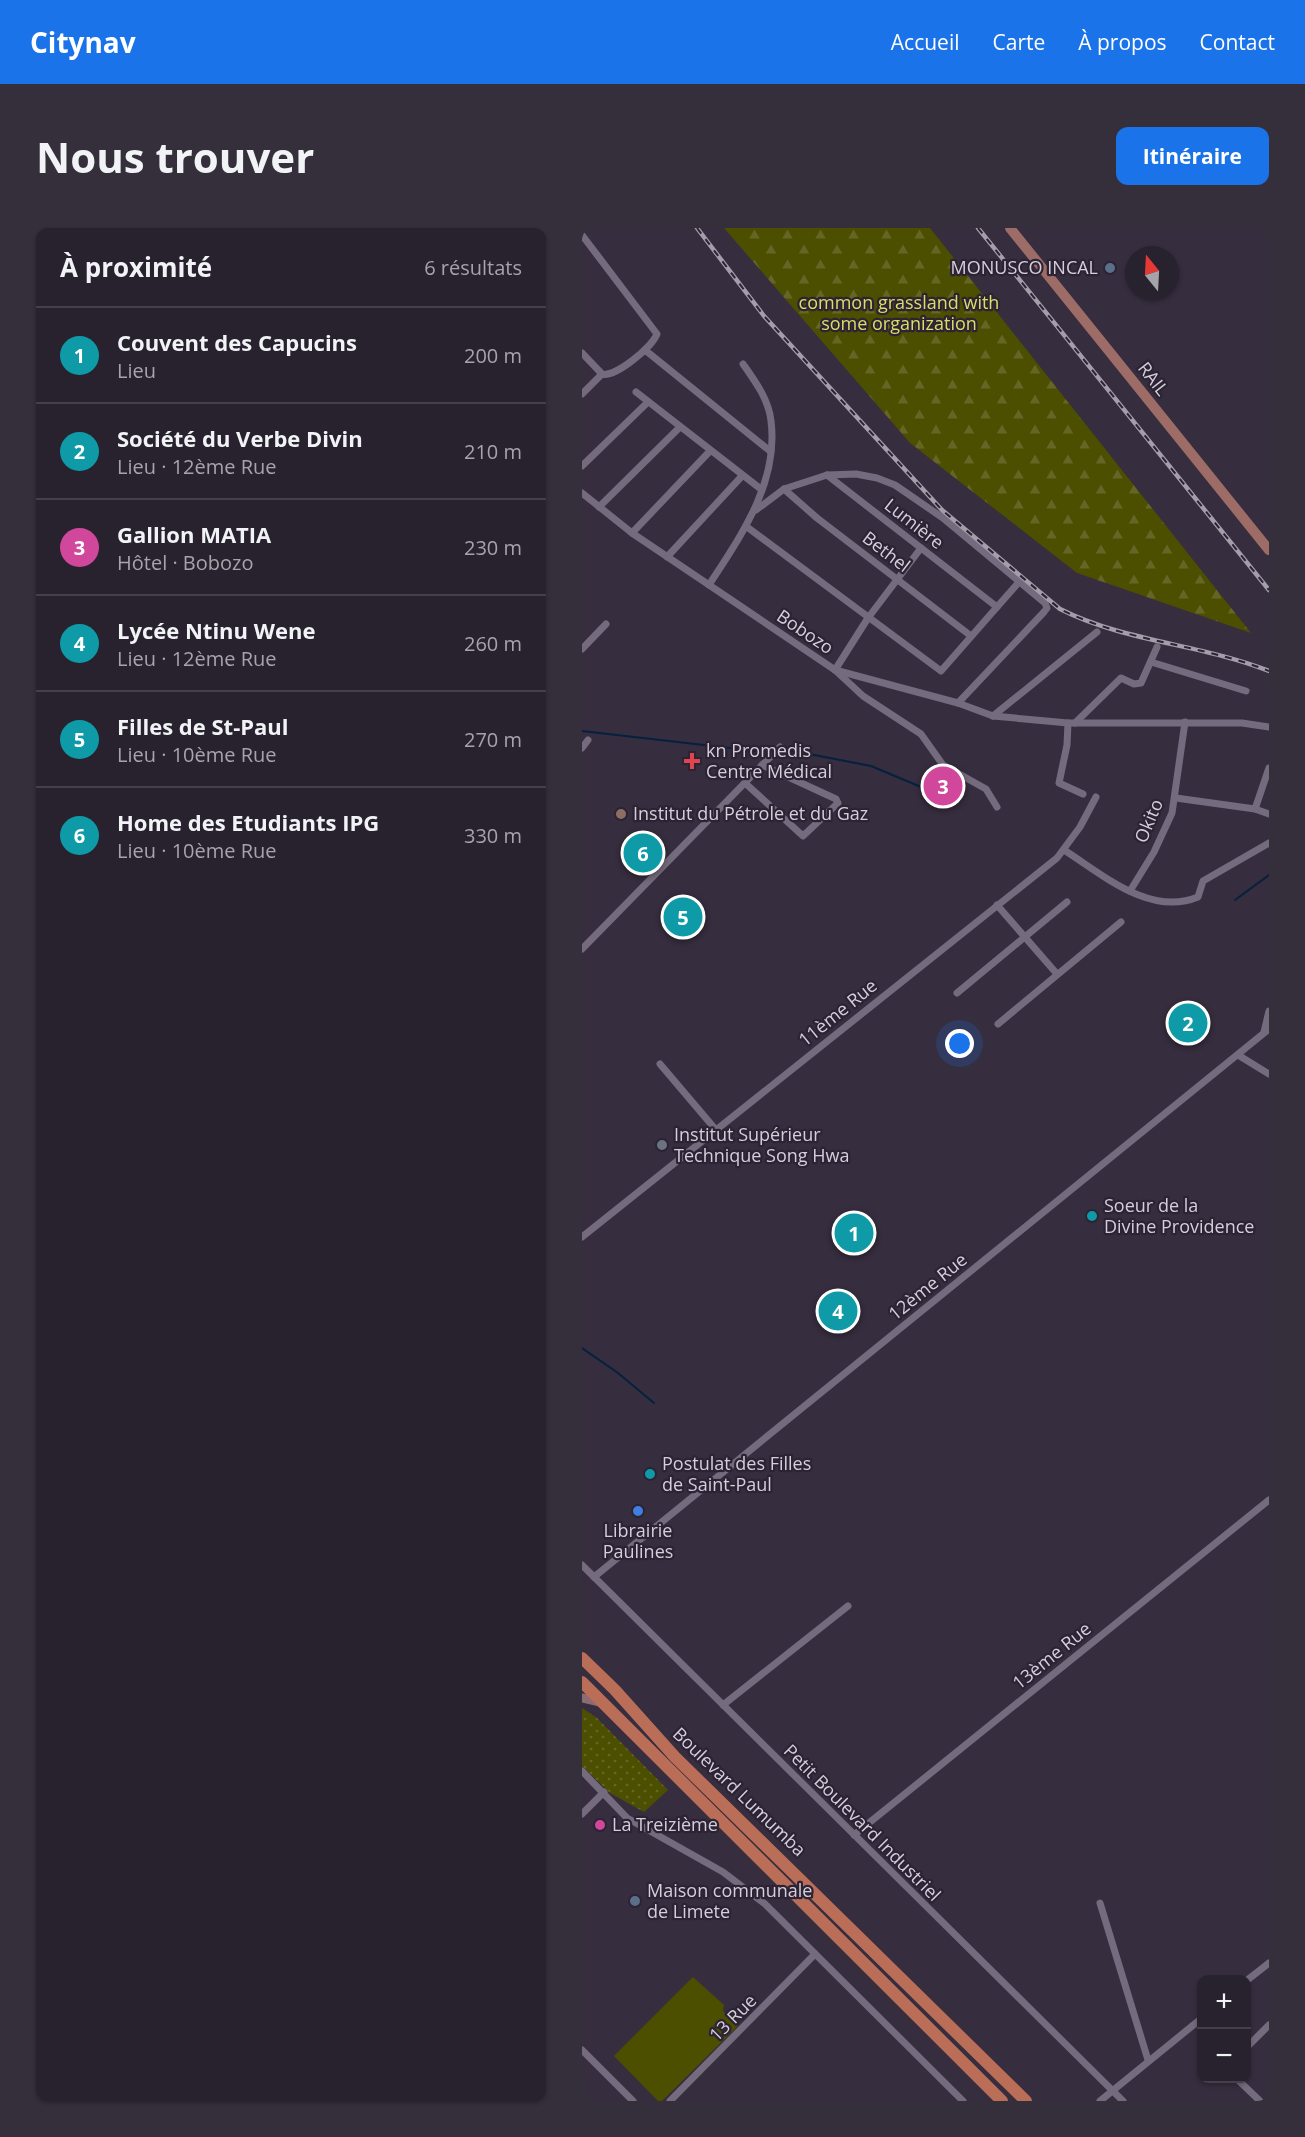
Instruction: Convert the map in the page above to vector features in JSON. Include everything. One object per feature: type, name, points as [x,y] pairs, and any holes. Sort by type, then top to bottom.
[{"type":"highway","name":"Boulevard Lumumba","points":[[582,1658],[615,1690],[675,1757],[1026,2101]]},
{"type":"highway","name":"Boulevard Lumumba","points":[[582,1682],[1002,2101]]},
{"type":"main road","name":"RAIL","points":[[1010,228],[1269,549]]},
{"type":"street","points":[[582,235],[657,334],[645,350],[616,372],[602,374],[582,394]]},
{"type":"street","points":[[645,350],[770,451]]},
{"type":"street","points":[[582,353],[602,374]]},
{"type":"street","points":[[709,585],[756,510],[770,451],[771,420],[764,397],[743,364]]},
{"type":"street","points":[[636,392],[762,490]]},
{"type":"street","points":[[582,466],[648,402]]},
{"type":"street","points":[[599,507],[680,427]]},
{"type":"street","points":[[632,533],[710,451]]},
{"type":"street","points":[[756,510],[784,489],[827,475],[856,474],[877,478],[895,485],[943,518],[1045,603],[1047,608],[1044,612],[958,703]]},
{"type":"street","name":"Lumière","points":[[827,475],[997,607]]},
{"type":"street","points":[[667,557],[742,476]]},
{"type":"street","name":"Bethel","points":[[784,489],[817,518],[971,636]]},
{"type":"street","name":"Bobozo","points":[[582,493],[632,533],[835,670],[863,696],[921,734],[943,765],[986,789],[997,807]]},
{"type":"street","points":[[747,527],[941,671],[1019,582]]},
{"type":"street","points":[[921,548],[868,618],[835,670],[958,703],[993,716],[1072,723],[1242,723],[1269,727]]},
{"type":"street","points":[[582,649],[606,624]]},
{"type":"street","points":[[993,716],[1097,632]]},
{"type":"street","points":[[1083,794],[1059,783],[1072,723],[1121,678],[1134,684],[1141,683],[1157,647]]},
{"type":"street","points":[[1151,662],[1246,691]]},
{"type":"street","name":"Okito","points":[[1130,891],[1168,825],[1176,798],[1185,722]]},
{"type":"street","points":[[582,748],[588,740]]},
{"type":"street","points":[[582,949],[780,747]]},
{"type":"street","points":[[745,783],[803,836],[838,803],[836,799],[762,765]]},
{"type":"street","points":[[1255,809],[1269,768]]},
{"type":"street","name":"11ème Rue","points":[[582,1237],[1064,850],[1080,827],[1096,797]]},
{"type":"street","points":[[1176,798],[1255,809],[1269,814]]},
{"type":"street","points":[[1064,850],[1130,891],[1161,901],[1196,899],[1203,881],[1269,843]]},
{"type":"street","points":[[957,993],[1067,902]]},
{"type":"street","points":[[997,905],[1057,974]]},
{"type":"street","points":[[998,1024],[1121,922]]},
{"type":"street","name":"12ème Rue","points":[[594,1577],[1238,1055],[1266,1031],[1269,1011]]},
{"type":"street","points":[[1238,1055],[1269,1074]]},
{"type":"street","points":[[660,1064],[716,1130]]},
{"type":"street","name":"13ème Rue","points":[[854,1836],[1269,1500]]},
{"type":"street","name":"Petit Boulevard Industriel","points":[[582,1565],[1123,2101]]},
{"type":"street","points":[[723,1705],[848,1606]]},
{"type":"street","points":[[582,1698],[600,1702]]},
{"type":"street","points":[[582,1771],[627,1818],[723,1872],[784,1921],[963,2101]]},
{"type":"street","points":[[582,1814],[604,1792]]},
{"type":"street","points":[[1100,1903],[1148,2060]]},
{"type":"street","name":"13 Rue","points":[[675,2099],[815,1954]]},
{"type":"street","points":[[1251,1978],[1269,1964]]},
{"type":"street","points":[[1100,2101],[1197,2022]]},
{"type":"street","points":[[1251,2043],[1269,2025]]},
{"type":"street","points":[[582,2050],[633,2101]]},
{"type":"street","points":[[1240,2083],[1260,2101]]},
{"type":"green space","name":"common grassland with some organization","points":[[724,228],[930,228],[1251,633],[1077,573],[910,443]]},
{"type":"green space","points":[[582,1708],[597,1718],[668,1790],[644,1812],[610,1793],[582,1766]]},
{"type":"green space","points":[[693,1977],[724,2005],[723,2011],[738,2026],[662,2101],[658,2101],[614,2056]]},
{"type":"waterway","points":[[582,731],[756,751],[768,746],[871,766],[945,797]]},
{"type":"waterway","points":[[1235,900],[1269,875]]},
{"type":"waterway","points":[[582,1348],[618,1373],[654,1403]]},
{"type":"railway","points":[[697,228],[764,316],[942,510],[1060,609],[1111,629],[1217,655],[1269,671]]},
{"type":"railway","points":[[978,228],[1269,590]]},
{"type":"place","name":"MONUSCO INCAL","points":[[1110,268]]},
{"type":"place","name":"kn Promedis Centre Médical","points":[[692,761]]},
{"type":"place","name":"Gallion MATIA","points":[[943,786]]},
{"type":"place","name":"Institut du Pétrole et du Gaz","points":[[621,814]]},
{"type":"place","name":"Home des Etudiants IPG","points":[[643,853]]},
{"type":"place","name":"Filles de St-Paul","points":[[683,917]]},
{"type":"place","name":"Société du Verbe Divin","points":[[1188,1023]]},
{"type":"place","name":"Institut Supérieur Technique Song Hwa","points":[[662,1145]]},
{"type":"place","name":"Soeur de la Divine Providence","points":[[1092,1216]]},
{"type":"place","name":"Couvent des Capucins","points":[[854,1233]]},
{"type":"place","name":"Lycée Ntinu Wene","points":[[838,1311]]},
{"type":"place","name":"Postulat des Filles de Saint-Paul","points":[[650,1474]]},
{"type":"place","name":"Librairie Paulines","points":[[638,1511]]},
{"type":"place","name":"La Treizième","points":[[600,1825]]},
{"type":"place","name":"Maison communale de Limete","points":[[635,1901]]}]
